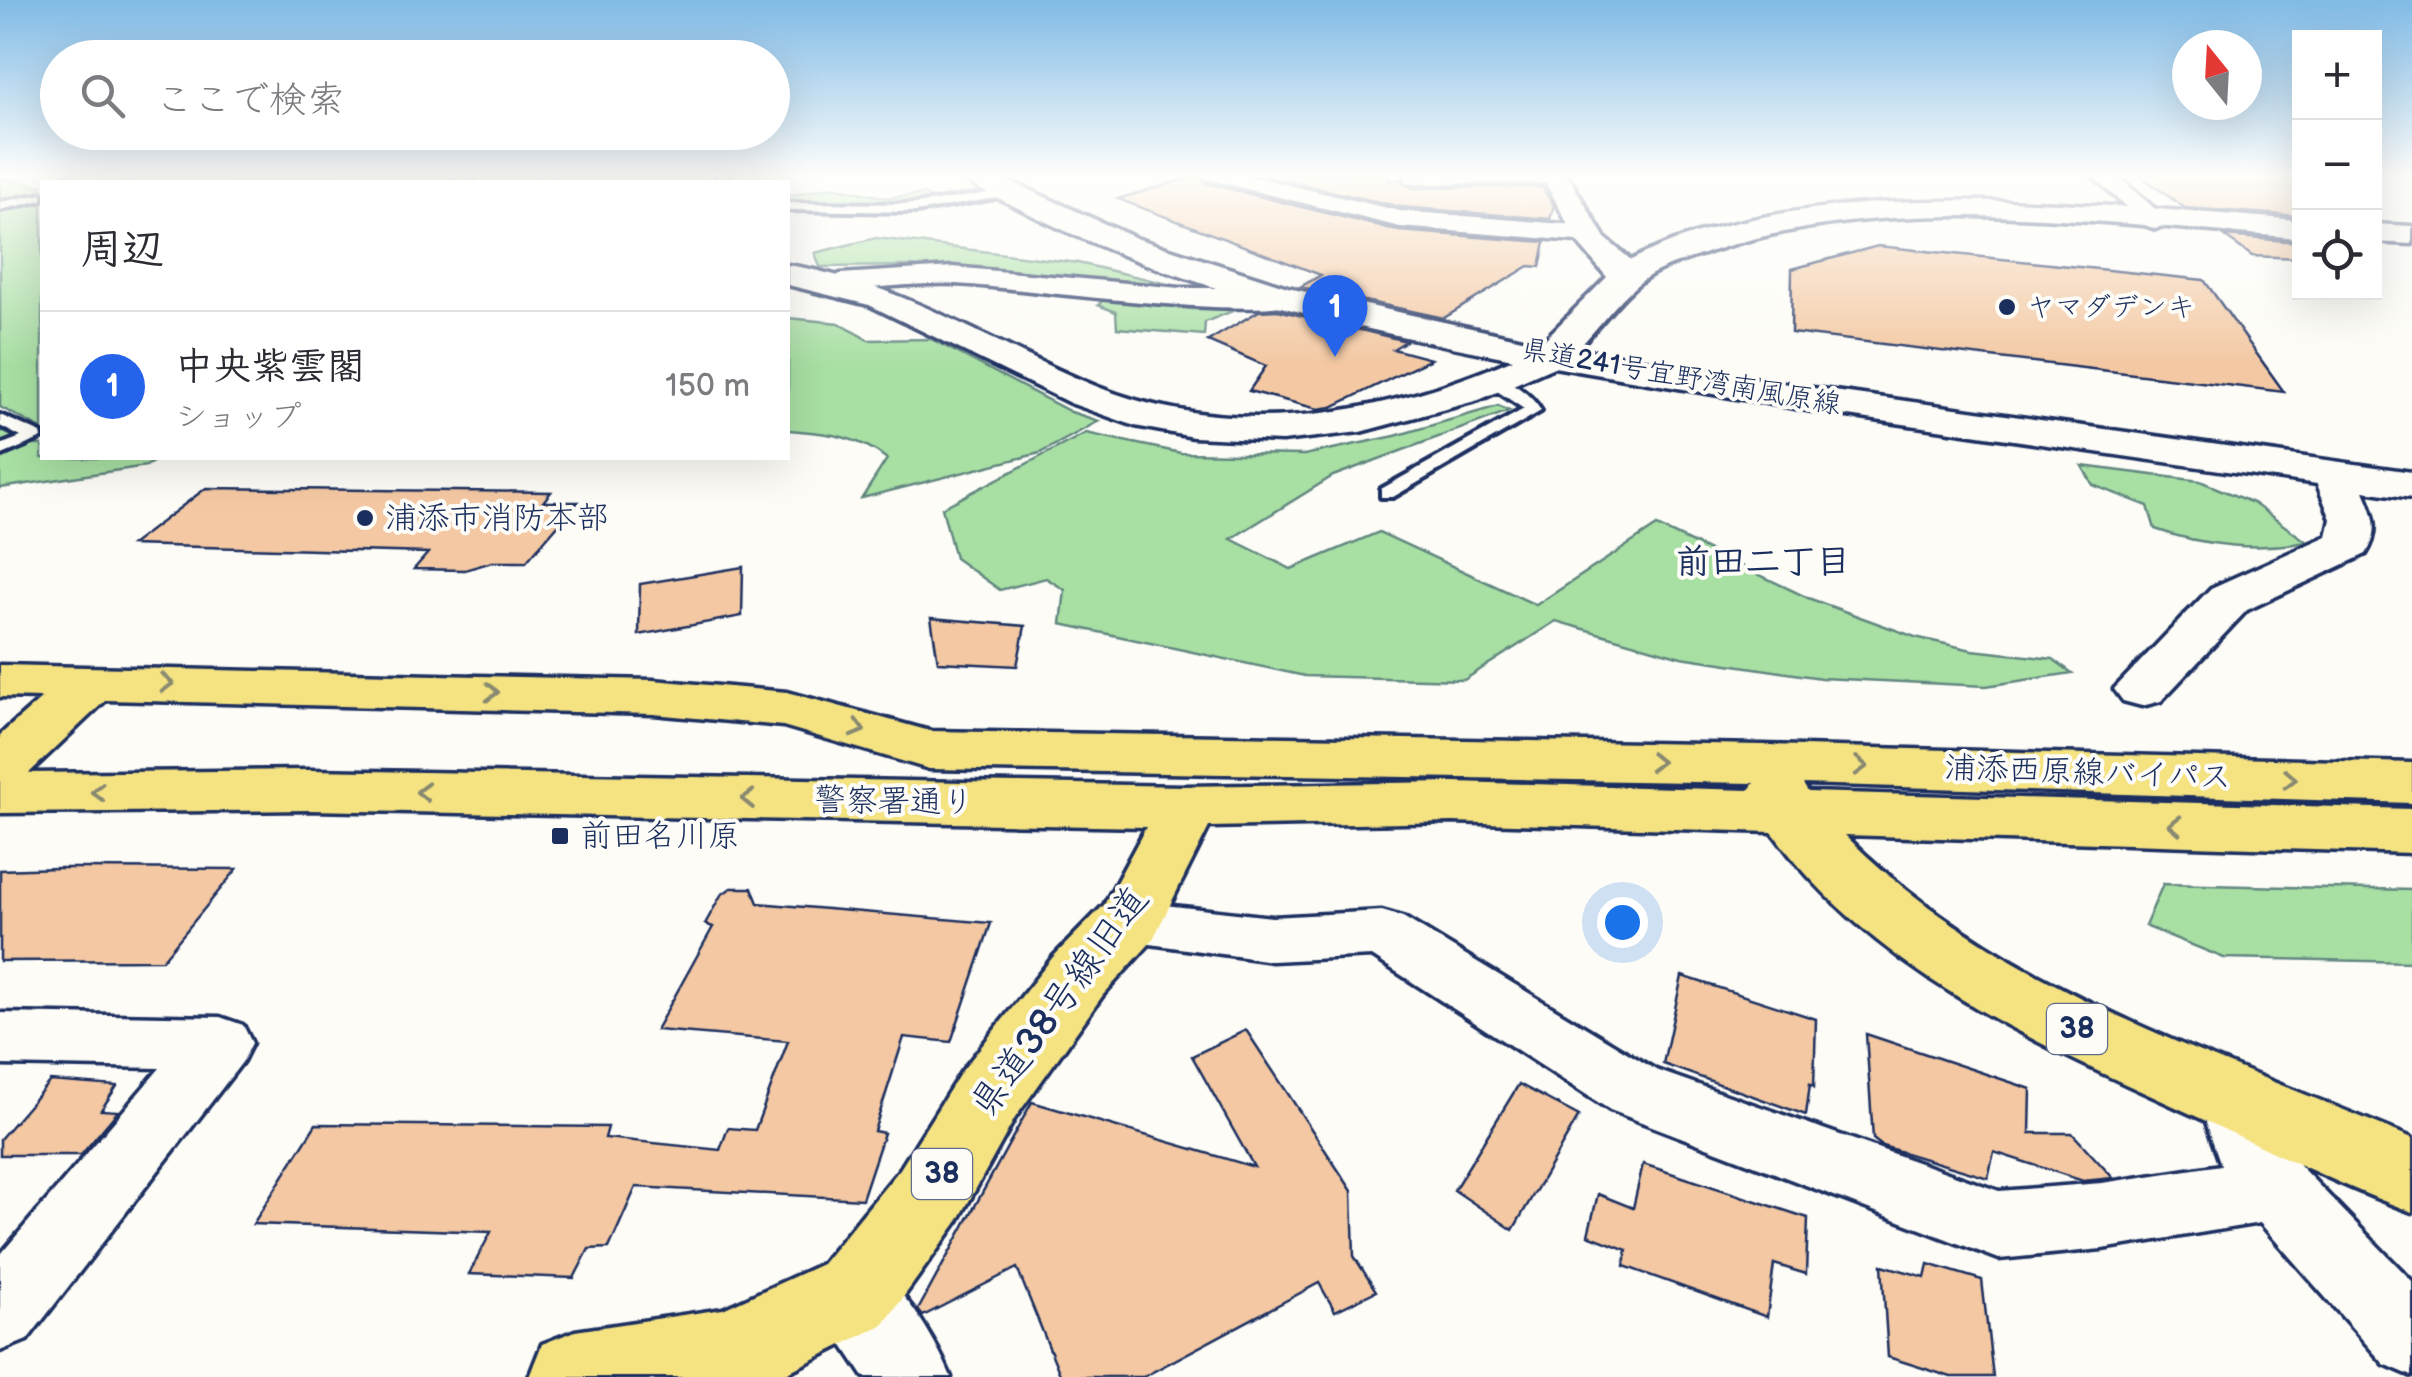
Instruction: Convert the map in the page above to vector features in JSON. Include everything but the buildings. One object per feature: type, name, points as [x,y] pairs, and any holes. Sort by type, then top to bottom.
[{"type":"main road","name":"警察署通り","points":[[0,681],[653,697],[787,709],[929,750],[968,778],[1728,802],[1776,788]]},
{"type":"main road","points":[[0,767],[95,681]]},
{"type":"main road","name":"浦添西原線バイパス","points":[[1776,788],[2412,783]]},
{"type":"main road","name":"警察署通り","points":[[0,793],[310,790],[1184,806],[1453,802],[1776,788]]},
{"type":"main road","name":"浦添西原線バイパス","points":[[1776,788],[2412,831]]},
{"type":"main road","name":"38","points":[[1776,788],[1857,886],[1958,964],[2048,1016],[2412,1176]]},
{"type":"main road","name":"県道38号線旧道","points":[[575,1377],[727,1354],[852,1294],[929,1195],[988,1095],[1078,976],[1128,922],[1175,834],[1184,806]]},
{"type":"street","name":"県道241号宜野湾南風原線","points":[[1114,238],[1294,297],[1547,355],[1841,404],[2412,486]]},
{"type":"street","points":[[1592,238],[1619,265],[1624,278]]},
{"type":"street","points":[[1595,238],[1604,246],[1628,253],[1678,251]]},
{"type":"street","points":[[790,275],[840,283],[902,303],[1085,395],[1132,412],[1188,424],[1263,429],[1345,423],[1491,380],[1547,355],[1580,329],[1624,278],[1678,251],[1726,238]]},
{"type":"street","points":[[840,283],[878,276],[955,273],[1229,303],[1294,297]]},
{"type":"street","points":[[2142,689],[2229,599],[2349,544],[2354,519],[2334,473]]},
{"type":"street","points":[[1128,922],[1272,939],[1382,933],[1633,1090],[1999,1225],[2102,1216],[2276,1189]]},
{"type":"street","points":[[0,1039],[220,1044],[0,1313]]},
{"type":"street","points":[[2230,1096],[2248,1148],[2276,1189],[2412,1337]]},
{"type":"street","points":[[852,1294],[911,1377]]},
{"type":"lane","points":[[1387,493],[1534,411],[1527,401],[1491,380]]},
{"type":"lane","points":[[0,420],[35,438],[0,451]]},
{"type":"green space","points":[[0,238],[40,238],[40,428],[0,407]]},
{"type":"green space","points":[[878,238],[1078,263],[1207,293],[911,266],[820,267],[815,253]]},
{"type":"green space","points":[[1106,297],[1190,309],[1235,310],[1205,322],[1204,335],[1117,328],[1116,312],[1098,305]]},
{"type":"green space","points":[[790,318],[839,323],[868,340],[931,339],[1071,412],[1099,421],[1040,453],[862,498],[887,459],[852,440],[790,430]]},
{"type":"green space","points":[[1498,406],[1509,411],[1333,476],[1231,539],[1291,569],[1379,532],[1536,605],[1657,526],[1808,598],[1915,637],[1972,650],[2053,659],[2072,673],[1986,686],[1821,678],[1681,657],[1556,621],[1464,680],[1305,676],[1061,624],[1065,590],[1046,578],[1000,590],[955,558],[942,508],[1086,433],[1181,453],[1304,455],[1395,436]]},
{"type":"green space","points":[[0,430],[28,445],[40,445],[40,460],[156,460],[146,466],[0,488]]},
{"type":"green space","points":[[2082,466],[2200,481],[2253,503],[2307,542],[2231,545],[2155,529],[2148,506],[2093,485]]},
{"type":"green space","points":[[2163,884],[2412,890],[2412,962],[2224,958],[2145,926]]},
{"type":"place","name":"ヤマダデンキ","points":[[2007,307]]},
{"type":"place","name":"中央紫雲閣","points":[[1335,357]]},
{"type":"place","name":"浦添市消防本部","points":[[365,518]]},
{"type":"place","name":"前田名川原","points":[[560,836]]},
{"type":"district","name":"前田二丁目","points":[[1763,562]]}]
